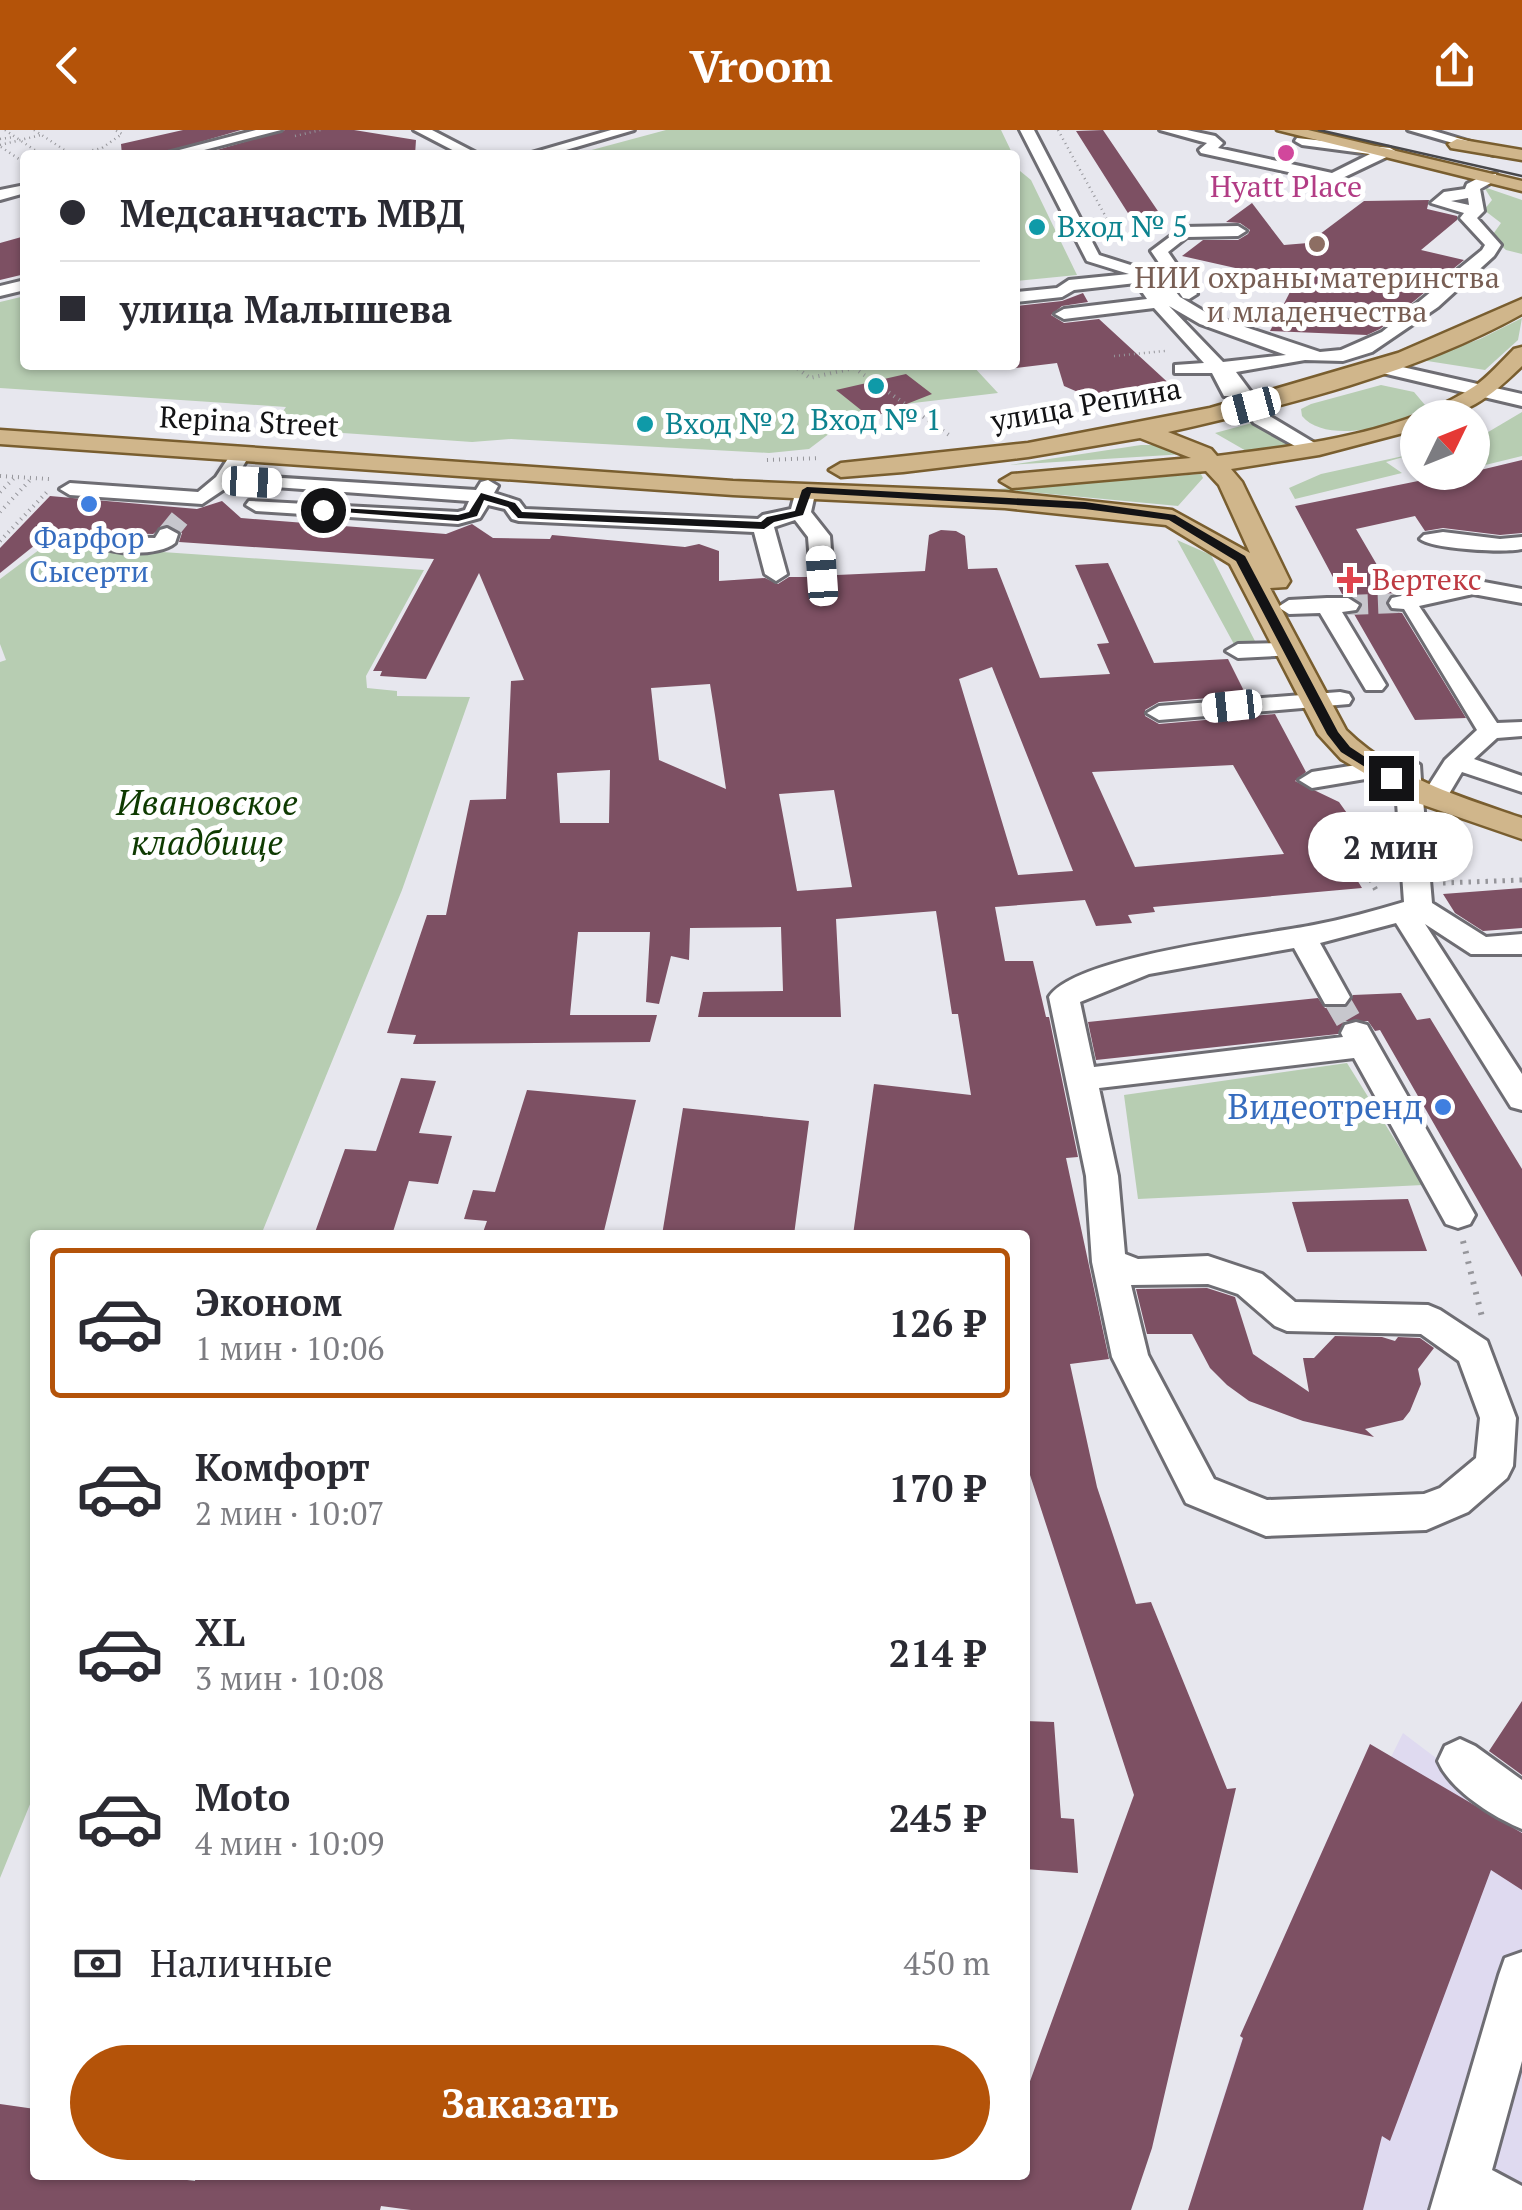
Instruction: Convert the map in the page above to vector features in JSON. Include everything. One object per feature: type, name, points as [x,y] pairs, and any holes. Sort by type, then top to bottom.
[{"type":"main road","points":[[1286,130],[1522,186]]},
{"type":"main road","points":[[1389,132],[1511,150]]},
{"type":"main road","name":"улица Репина","points":[[642,481],[928,462],[1144,432],[1241,399],[1280,398],[1372,369],[1480,329],[1522,305]]},
{"type":"main road","points":[[1465,400],[1484,390],[1522,354]]},
{"type":"main road","points":[[1372,369],[1413,382],[1444,400]]},
{"type":"main road","points":[[1280,398],[1279,410],[1301,430],[1325,439],[1349,440]]},
{"type":"main road","name":"улица Репина","points":[[493,471],[642,481],[803,501],[1212,462],[1311,449],[1400,427]]},
{"type":"main road","points":[[1144,432],[1180,442],[1212,462],[1230,482],[1289,607],[1346,750],[1372,769],[1430,779],[1522,811]]},
{"type":"main road","name":"Repina Street","points":[[0,438],[493,471]]},
{"type":"main road","name":"улица Репина","points":[[894,493],[1085,506],[1172,518],[1241,559],[1288,650],[1327,700]]},
{"type":"main road","points":[[1327,700],[1362,736],[1430,779],[1522,829]]},
{"type":"street","points":[[188,150],[274,130]]},
{"type":"street","points":[[421,130],[463,150]]},
{"type":"street","points":[[551,150],[628,130]]},
{"type":"street","points":[[1027,130],[1094,258],[1156,279],[1164,305],[1225,366],[1241,399],[1261,419],[1311,449]]},
{"type":"street","points":[[1167,130],[1213,141],[1206,150],[1321,176],[1342,176],[1390,152]]},
{"type":"street","points":[[1415,130],[1511,150]]},
{"type":"street","points":[[1302,141],[1390,152]]},
{"type":"street","points":[[1333,162],[1356,166]]},
{"type":"street","points":[[1181,369],[1335,357],[1392,335],[1488,253],[1493,245],[1468,218],[1475,202],[1472,187],[1491,177]]},
{"type":"street","points":[[1196,317],[1202,311],[1159,250],[1183,232],[1238,231]]},
{"type":"street","points":[[1020,296],[1062,292],[1069,285],[1138,274]]},
{"type":"street","points":[[1164,305],[1307,361]]},
{"type":"street","points":[[1064,314],[1164,305],[1307,361]]},
{"type":"street","points":[[1372,369],[1522,400]]},
{"type":"street","points":[[184,513],[217,489],[241,453]]},
{"type":"street","points":[[256,506],[458,518],[473,514],[493,471]]},
{"type":"street","points":[[226,477],[252,482],[481,496],[512,505],[518,515],[764,526]]},
{"type":"street","points":[[64,484],[202,498]]},
{"type":"street","points":[[764,526],[803,501],[819,536],[822,576]]},
{"type":"street","points":[[764,526],[776,574]]},
{"type":"street","points":[[106,543],[158,545],[164,544],[167,534]]},
{"type":"street","points":[[1431,539],[1452,536],[1512,546],[1522,543]]},
{"type":"street","points":[[1490,731],[1407,607],[1472,588],[1522,596]]},
{"type":"street","points":[[1289,607],[1337,605],[1374,685]]},
{"type":"street","points":[[1238,651],[1288,650]]},
{"type":"street","points":[[1159,713],[1327,700]]},
{"type":"street","points":[[1522,729],[1490,731],[1430,779],[1407,905],[1522,1100]]},
{"type":"street","points":[[1312,780],[1372,769]]},
{"type":"street","points":[[1430,779],[1522,784]]},
{"type":"street","points":[[1109,1262],[1137,1273],[1208,1270],[1250,1284],[1287,1316],[1428,1320],[1474,1352],[1498,1418],[1494,1466],[1454,1500],[1426,1512],[1375,1517],[1266,1518],[1200,1491],[1130,1356],[1109,1262],[1102,1176],[1064,997],[1092,981],[1128,970],[1302,937],[1407,905],[1481,948],[1522,944]]},
{"type":"street","points":[[1302,937],[1335,996]]},
{"type":"street","points":[[1097,1077],[1360,1040],[1458,1215]]},
{"type":"street","points":[[1460,1761],[1522,1807]]},
{"type":"street","points":[[1515,2210],[1460,2196],[1522,1975]]},
{"type":"path","points":[[5,130],[34,150]]},
{"type":"path","points":[[34,130],[65,150]]},
{"type":"path","points":[[93,150],[122,134],[115,130]]},
{"type":"path","points":[[1058,130],[1138,274]]},
{"type":"path","points":[[0,144],[41,134]]},
{"type":"path","points":[[0,144],[15,137],[30,137]]},
{"type":"path","points":[[0,144],[20,159]]},
{"type":"path","points":[[12,168],[20,165]]},
{"type":"path","points":[[799,370],[810,378],[845,370]]},
{"type":"path","points":[[857,370],[873,381]]},
{"type":"path","points":[[884,389],[949,434]]},
{"type":"path","points":[[0,492],[14,477]]},
{"type":"path","points":[[0,512],[32,478]]},
{"type":"path","points":[[0,541],[64,484]]},
{"type":"path","points":[[1351,842],[1407,905],[1522,880]]},
{"type":"path","points":[[1458,1215],[1472,1286]]},
{"type":"shaded area","points":[[1403,1733],[1522,1823],[1522,2210],[1188,2210],[1240,2036],[1370,1744],[1391,1757]]},
{"type":"green space","points":[[666,130],[1001,130],[1011,150],[592,150]]},
{"type":"green space","points":[[1020,171],[1031,180],[1077,275],[1020,281]]},
{"type":"green space","points":[[1484,187],[1522,200],[1522,254],[1506,250],[1491,237],[1501,223],[1484,210],[1492,200]]},
{"type":"green space","points":[[20,297],[20,370],[977,370],[998,393],[905,404],[844,429],[838,427],[809,449],[769,453],[511,439],[472,442],[271,428],[286,407],[0,388],[0,302]]},
{"type":"green space","points":[[1522,318],[1518,340],[1485,370],[1421,360],[1480,339]]},
{"type":"green space","points":[[1381,385],[1414,392],[1421,400],[1400,400],[1399,420],[1345,431],[1313,425],[1302,416],[1301,409]]},
{"type":"green space","points":[[1522,412],[1522,456],[1490,464],[1490,431]]},
{"type":"green space","points":[[1252,423],[1289,446],[1248,452],[1215,433]]},
{"type":"green space","points":[[1158,445],[1185,454],[1010,465]]},
{"type":"green space","points":[[1400,457],[1386,462],[1400,473],[1295,499],[1289,488],[1321,474]]},
{"type":"green space","points":[[1201,474],[1203,478],[1178,506],[998,489]]},
{"type":"green space","points":[[1177,540],[1211,555],[1257,645],[1235,646]]},
{"type":"green space","name":"Ивановское кладбище","points":[[47,544],[424,570],[366,676],[367,688],[397,691],[397,696],[470,697],[402,890],[263,1230],[30,1230],[30,1804],[0,1878],[0,662],[6,660],[0,644],[0,579]]},
{"type":"green space","points":[[1347,1063],[1423,1185],[1138,1199],[1124,1095]]},
{"type":"building","points":[[183,130],[241,130],[173,150],[122,150],[121,144]]},
{"type":"building","points":[[285,130],[354,130],[416,140],[415,150],[217,150]]},
{"type":"building","points":[[1103,130],[1164,220],[1133,221],[1076,131]]},
{"type":"building","points":[[1429,200],[1427,209],[1457,216],[1457,220],[1421,250],[1464,260],[1380,329],[1367,335],[1270,331],[1291,290],[1266,284],[1275,277],[1182,256],[1203,240],[1238,240],[1248,234],[1250,230],[1240,223],[1226,222],[1252,203],[1284,245],[1308,243],[1364,201]]},
{"type":"building","points":[[20,237],[20,275],[0,280],[0,243]]},
{"type":"building","points":[[1083,293],[1088,302],[1062,306],[1051,315],[1064,323],[1099,319],[1175,389],[1120,396],[1103,403],[1064,386],[1057,363],[1020,367],[1020,305],[1062,301]]},
{"type":"building","points":[[906,374],[932,394],[871,418],[836,390]]},
{"type":"building","points":[[1522,460],[1522,533],[1500,535],[1443,528],[1425,531],[1415,516],[1356,529],[1394,594],[1386,605],[1392,612],[1402,613],[1466,718],[1415,720],[1354,614],[1363,604],[1342,594],[1295,506],[1400,485],[1400,490],[1490,490],[1490,468]]},
{"type":"building","points":[[50,496],[197,509],[222,501],[241,518],[446,534],[472,524],[493,538],[550,539],[552,535],[685,547],[699,544],[719,551],[719,581],[765,578],[778,584],[789,577],[807,577],[820,586],[837,575],[925,571],[929,535],[941,530],[956,531],[965,536],[968,569],[997,568],[1040,678],[1110,674],[1097,644],[1109,643],[1075,565],[1108,563],[1154,663],[1228,659],[1246,695],[1159,702],[1145,710],[1145,716],[1159,724],[1275,714],[1306,772],[1295,781],[1339,802],[1349,816],[1334,842],[1362,888],[1153,907],[1155,912],[1128,915],[1132,923],[1096,926],[1085,900],[995,907],[1005,961],[1033,961],[1049,1017],[1078,1157],[1066,1158],[1109,1359],[1070,1364],[1097,1487],[1136,1604],[1151,1602],[1227,1789],[1236,1788],[1152,2148],[1131,2210],[411,2210],[381,2206],[380,2210],[0,2210],[0,2104],[30,2108],[30,2180],[1030,2180],[1030,2081],[1134,1795],[1030,1475],[1030,1230],[854,1230],[874,1084],[971,1095],[958,1014],[952,1014],[936,911],[836,919],[841,1017],[698,1017],[703,992],[783,991],[781,927],[690,928],[689,960],[671,956],[659,1004],[646,1002],[650,932],[578,932],[570,1015],[657,1015],[650,1042],[413,1044],[416,1035],[387,1033],[427,915],[446,915],[470,800],[506,799],[511,681],[524,680],[479,573],[426,679],[380,676],[382,671],[373,671],[434,559],[179,542],[182,533],[166,524],[153,534],[81,532],[74,539],[45,537],[0,573],[0,548]],"holes":[[[992,667],[1073,871],[1018,875],[959,679]],[[710,684],[726,789],[659,760],[651,688]],[[1233,765],[1284,854],[1135,867],[1092,772]],[[610,770],[609,823],[560,823],[557,773]],[[834,790],[852,887],[797,891],[779,794]]]},
{"type":"building","points":[[1522,888],[1522,928],[1483,931],[1455,913],[1443,894]]},
{"type":"building","points":[[1401,993],[1417,1020],[1430,1018],[1522,1169],[1522,1277],[1380,1030],[1375,1031],[1368,1021],[1344,1021],[1338,1034],[1096,1060],[1088,1022],[1318,998],[1325,1008],[1345,1008],[1353,995]]},
{"type":"building","points":[[401,1078],[436,1081],[419,1133],[452,1136],[438,1184],[409,1181],[394,1230],[316,1230],[345,1149],[376,1151]]},
{"type":"building","points":[[527,1090],[636,1100],[604,1230],[484,1230],[487,1221],[464,1219],[473,1190],[495,1192]]},
{"type":"building","points":[[683,1108],[809,1121],[795,1230],[663,1230]]},
{"type":"building","points":[[1408,1199],[1427,1251],[1307,1252],[1292,1202]]},
{"type":"building","points":[[1207,1288],[1235,1297],[1253,1354],[1309,1392],[1303,1358],[1314,1358],[1335,1336],[1395,1341],[1398,1337],[1420,1338],[1434,1348],[1418,1369],[1421,1384],[1410,1411],[1403,1420],[1365,1429],[1374,1437],[1303,1421],[1249,1401],[1227,1385],[1210,1368],[1192,1334],[1147,1334],[1136,1289]]},
{"type":"building","points":[[1522,1701],[1522,1775],[1489,1751]]},
{"type":"building","points":[[1030,1721],[1054,1722],[1061,1818],[1074,1819],[1078,1873],[1030,1869]]},
{"type":"building","points":[[1370,1744],[1522,1833],[1522,1890],[1491,1870],[1390,2141],[1382,2136],[1363,2210],[1188,2210],[1243,2038],[1240,2036]]},
{"type":"tunnel","points":[[167,534],[184,513]]},
{"type":"tunnel","points":[[1348,605],[1400,603]]},
{"type":"tunnel","points":[[1335,997],[1356,1033]]},
{"type":"tram line","points":[[1319,130],[1522,176]]},
{"type":"place","name":"Hyatt Place","points":[[1286,153]]},
{"type":"place","name":"Вход № 5","points":[[1037,227]]},
{"type":"place","name":"НИИ охраны материнства и младенчества","points":[[1317,244]]},
{"type":"place","name":"Вход № 1","points":[[876,386]]},
{"type":"place","name":"Вход № 2","points":[[645,424]]},
{"type":"place","name":"Фарфор Сысерти","points":[[89,504]]},
{"type":"place","name":"Вертекс","points":[[1350,580]]},
{"type":"place","name":"Видеотренд","points":[[1443,1107]]},
{"type":"route","points":[[323,510],[458,518],[473,514],[481,496],[512,505],[518,515],[764,526],[770,519],[800,513],[807,490],[1085,506],[1172,518],[1241,559],[1333,734],[1346,750],[1391,778]]}]
